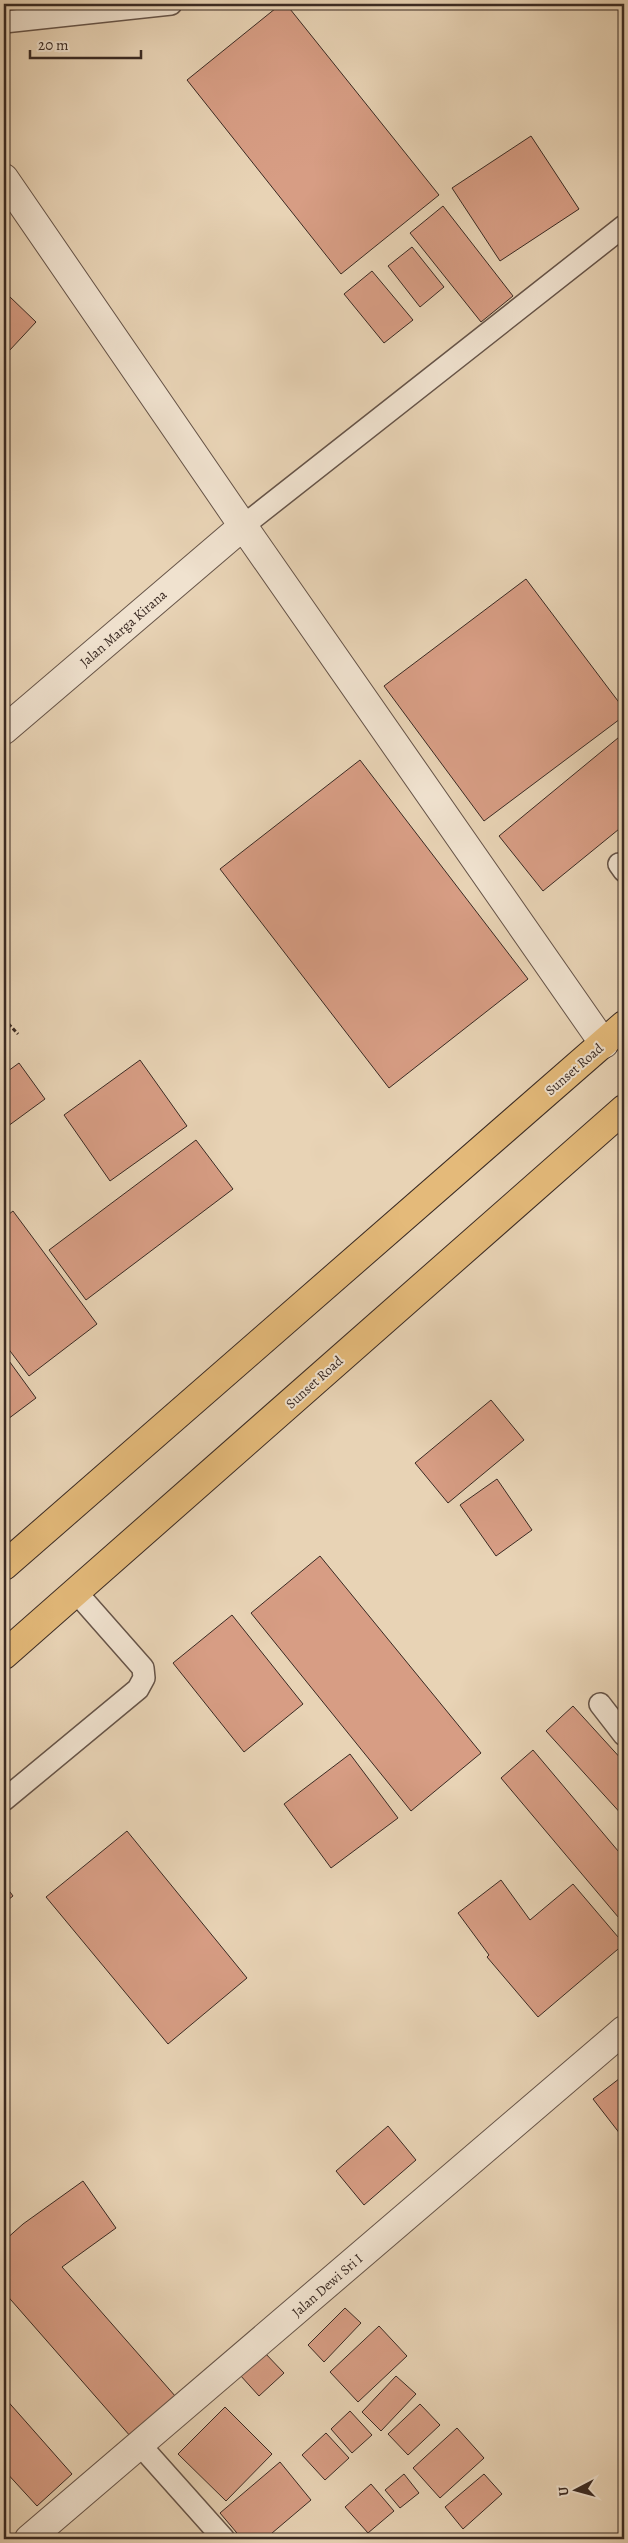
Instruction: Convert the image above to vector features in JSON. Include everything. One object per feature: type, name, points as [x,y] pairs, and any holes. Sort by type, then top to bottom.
[{"type":"highway","name":"Sunset Road","points":[[4,1566],[624,1025]]},
{"type":"highway","name":"Sunset Road","points":[[4,1655],[624,1109]]},
{"type":"street","points":[[4,178],[243,526],[604,1044]]},
{"type":"street","name":"Jalan Marga Kirana","points":[[4,730],[243,526]]},
{"type":"street","name":"Jalan Dewi Sri I","points":[[29,2539],[141,2446],[624,2030]]},
{"type":"lane","points":[[4,22],[170,4]]},
{"type":"lane","points":[[243,526],[624,226]]},
{"type":"lane","points":[[4,1800],[138,1689],[144,1678],[143,1668],[76,1592]]},
{"type":"lane","points":[[600,1704],[624,1735]]},
{"type":"lane","points":[[141,2446],[224,2539]]},
{"type":"path","points":[[4,1019],[18,1034]]},
{"type":"building","points":[[281,4],[286,4],[439,195],[341,274],[187,80]]},
{"type":"building","points":[[531,136],[579,209],[500,261],[452,188]]},
{"type":"building","points":[[443,206],[513,296],[481,322],[410,233]]},
{"type":"building","points":[[412,247],[444,287],[420,307],[388,266]]},
{"type":"building","points":[[372,271],[413,320],[384,343],[344,294]]},
{"type":"building","points":[[9,296],[36,322],[9,351],[4,346],[4,301]]},
{"type":"building","points":[[526,579],[624,709],[624,716],[484,821],[384,686]]},
{"type":"building","points":[[624,733],[624,825],[543,891],[499,836]]},
{"type":"building","points":[[360,760],[528,979],[389,1088],[220,869]]},
{"type":"building","points":[[140,1060],[187,1126],[110,1181],[64,1115]]},
{"type":"building","points":[[19,1063],[45,1099],[4,1129],[4,1074]]},
{"type":"building","points":[[196,1140],[233,1189],[86,1300],[49,1250]]},
{"type":"building","points":[[13,1211],[97,1324],[29,1376],[4,1343],[4,1218]]},
{"type":"building","points":[[4,1354],[36,1398],[4,1422]]},
{"type":"building","points":[[491,1400],[524,1440],[448,1503],[415,1463]]},
{"type":"building","points":[[497,1479],[532,1530],[496,1556],[460,1505]]},
{"type":"building","points":[[320,1556],[481,1753],[411,1811],[251,1613]]},
{"type":"building","points":[[232,1615],[303,1704],[244,1752],[173,1663]]},
{"type":"building","points":[[573,1706],[624,1762],[624,1817],[546,1731]]},
{"type":"building","points":[[533,1750],[624,1858],[624,1924],[501,1778]]},
{"type":"building","points":[[350,1754],[398,1818],[331,1868],[284,1804]]},
{"type":"building","points":[[127,1831],[247,1978],[168,2044],[46,1897]]},
{"type":"building","points":[[501,1880],[530,1920],[573,1884],[624,1944],[538,2017],[487,1957],[489,1955],[458,1913]]},
{"type":"building","points":[[4,1884],[13,1896],[4,1903]]},
{"type":"building","points":[[624,2075],[624,2139],[593,2099]]},
{"type":"building","points":[[388,2126],[416,2160],[364,2205],[336,2171]]},
{"type":"building","points":[[83,2181],[116,2228],[62,2267],[183,2405],[138,2445],[4,2292],[4,2241],[23,2224]]},
{"type":"building","points":[[345,2308],[361,2323],[324,2362],[308,2345]]},
{"type":"building","points":[[379,2326],[407,2356],[358,2402],[330,2372]]},
{"type":"building","points":[[264,2352],[284,2373],[259,2396],[240,2375]]},
{"type":"building","points":[[396,2376],[416,2394],[381,2431],[362,2412]]},
{"type":"building","points":[[4,2397],[72,2474],[37,2506],[4,2470]]},
{"type":"building","points":[[420,2404],[440,2425],[408,2455],[388,2434]]},
{"type":"building","points":[[225,2407],[272,2454],[226,2501],[178,2454]]},
{"type":"building","points":[[350,2411],[372,2435],[352,2453],[331,2429]]},
{"type":"building","points":[[457,2428],[484,2458],[440,2498],[413,2468]]},
{"type":"building","points":[[326,2433],[349,2458],[325,2480],[302,2455]]},
{"type":"building","points":[[280,2462],[311,2500],[265,2539],[242,2539],[220,2513]]},
{"type":"building","points":[[404,2474],[419,2493],[400,2508],[385,2490]]},
{"type":"building","points":[[484,2474],[502,2494],[463,2529],[445,2507]]},
{"type":"building","points":[[371,2484],[394,2511],[368,2533],[345,2507]]}]
